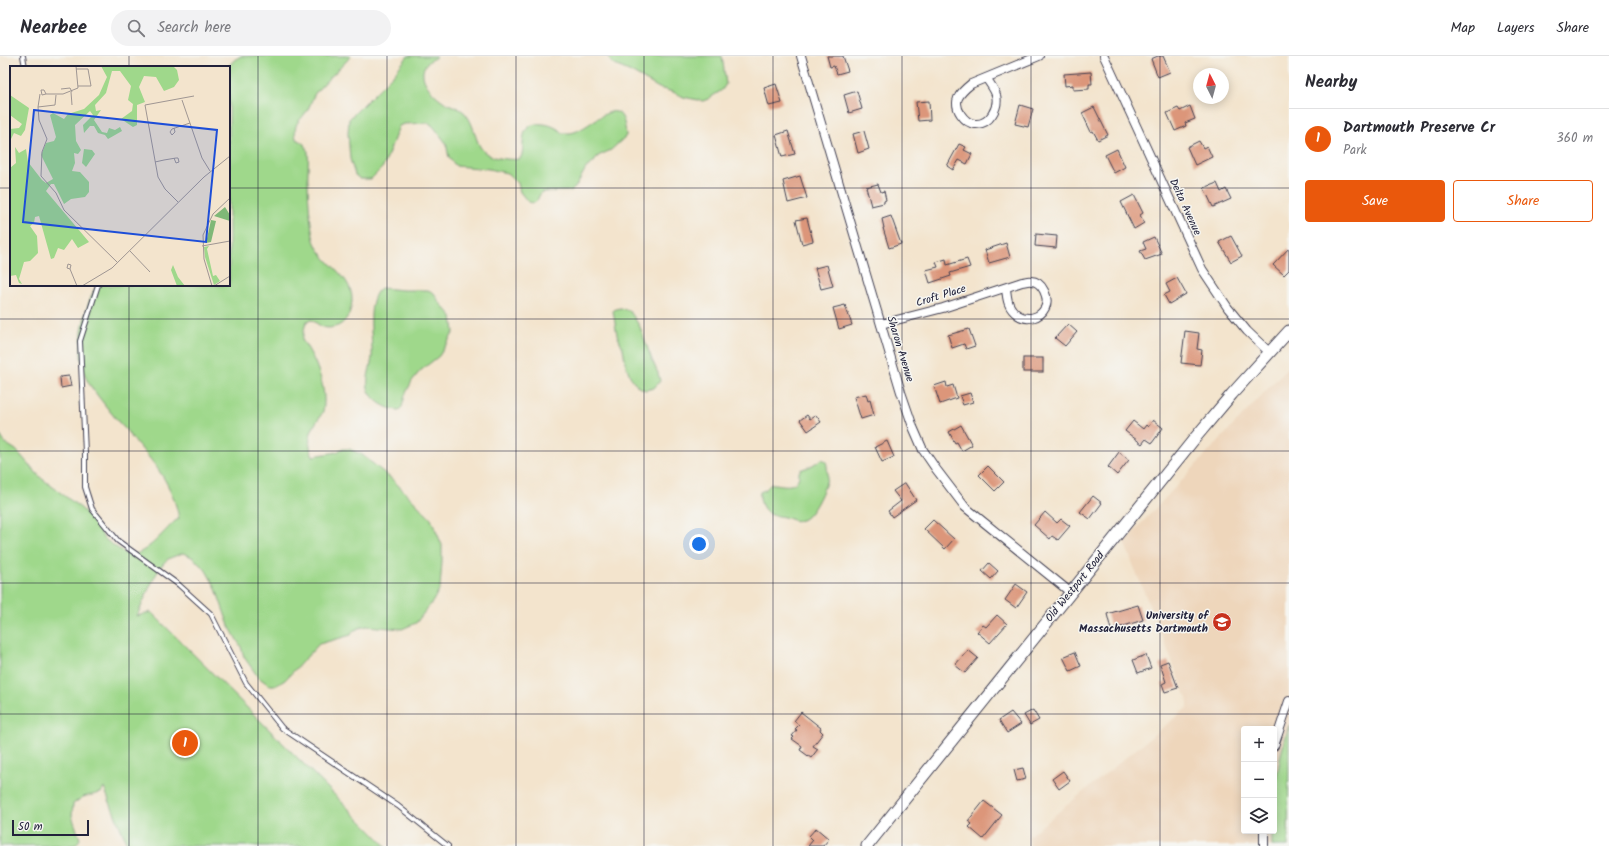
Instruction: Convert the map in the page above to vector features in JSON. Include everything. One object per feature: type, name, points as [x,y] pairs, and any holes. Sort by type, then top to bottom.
[{"type":"main road","name":"Old Westport Road","points":[[867,846],[1195,438],[1289,331]]},
{"type":"street","name":"Sharon Avenue","points":[[801,56],[912,427],[923,450],[965,507],[1070,592]]},
{"type":"street","points":[[987,79],[996,94],[997,106],[991,117],[984,122],[975,124],[964,118],[958,109],[958,99],[963,91],[971,84],[987,79],[1039,56]]},
{"type":"street","name":"Delta Avenue","points":[[1104,56],[1202,269],[1228,308],[1269,352]]},
{"type":"street","name":"Croft Place","points":[[881,324],[943,308],[1022,282],[1032,280],[1039,283],[1043,289],[1046,298],[1045,307],[1039,315],[1031,319],[1023,318],[1013,312],[1007,301],[1006,288]]},
{"type":"street","points":[[1277,737],[1289,701]]},
{"type":"street","points":[[1264,834],[1264,846]]},
{"type":"lane","points":[[23,56],[25,66]]},
{"type":"lane","points":[[98,286],[80,341],[85,487],[92,509],[118,541],[179,585],[211,614],[246,682],[282,728],[398,806],[448,846]]},
{"type":"shaded area","name":"University of Massachusetts Dartmouth","points":[[1289,366],[1289,846],[1030,846],[1029,836],[1188,707],[1188,701],[1124,542]]},
{"type":"green space","points":[[241,56],[351,56],[316,92],[308,109],[295,128],[296,139],[305,145],[308,151],[308,195],[313,236],[317,247],[323,256],[346,281],[351,290],[352,301],[349,314],[341,324],[330,328],[319,325],[312,320],[307,321],[305,326],[302,340],[316,364],[324,393],[323,412],[314,425],[310,438],[310,447],[313,456],[337,452],[341,449],[349,449],[361,454],[393,480],[431,519],[442,545],[440,588],[433,601],[416,623],[402,629],[367,626],[353,631],[351,635],[319,644],[285,680],[277,685],[269,685],[258,677],[244,657],[241,647],[229,626],[215,586],[205,569],[194,558],[183,553],[168,559],[164,563],[159,569],[137,616],[151,612],[386,846],[128,846],[104,788],[101,793],[83,797],[73,804],[72,816],[80,839],[76,845],[0,846],[0,435],[5,443],[16,450],[41,478],[82,509],[100,529],[103,538],[126,554],[132,555],[146,549],[175,521],[179,519],[172,495],[161,474],[104,404],[86,378],[82,365],[81,337],[87,308],[97,286],[230,286],[229,66],[234,60]]},
{"type":"green space","points":[[408,56],[437,56],[427,63],[424,69],[423,75],[425,81],[437,97],[464,112],[469,119],[480,146],[484,152],[490,156],[507,159],[520,159],[523,151],[525,133],[530,126],[545,124],[556,128],[562,133],[570,133],[605,114],[612,112],[619,113],[624,121],[626,136],[611,150],[598,156],[594,162],[586,168],[575,188],[570,191],[542,192],[537,201],[534,203],[528,202],[520,192],[518,183],[507,173],[489,169],[456,166],[449,158],[446,143],[429,123],[404,124],[399,126],[382,168],[371,179],[360,179],[355,175],[350,159],[348,133],[349,119],[393,75]]},
{"type":"green space","points":[[608,56],[722,56],[726,84],[722,90],[703,101],[683,97],[659,88],[631,72],[615,65],[611,62]]},
{"type":"green space","points":[[381,288],[428,290],[434,293],[439,302],[452,316],[454,332],[439,356],[420,371],[412,381],[405,395],[402,407],[399,410],[394,410],[380,404],[372,396],[368,388],[368,376],[372,357],[371,310],[376,293]]},
{"type":"green space","points":[[620,308],[630,311],[640,327],[660,381],[654,388],[645,390],[638,387],[630,376],[625,362],[623,348],[617,335],[613,311]]},
{"type":"green space","points":[[822,459],[826,461],[827,464],[826,482],[822,494],[807,517],[796,521],[772,515],[766,511],[761,502],[760,492],[765,490],[771,484],[793,484],[799,478],[800,470],[811,466]]},
{"type":"green space","points":[[1289,725],[1288,846],[1272,846],[1272,834],[1277,834],[1277,775]]},
{"type":"building","points":[[827,56],[843,56],[848,71],[837,74],[834,66],[830,67]]},
{"type":"building","points":[[1158,56],[1163,56],[1170,72],[1158,77],[1151,59]]},
{"type":"building","points":[[1091,72],[1092,84],[1089,84],[1089,89],[1073,90],[1073,85],[1065,86],[1064,74]]},
{"type":"building","points":[[776,84],[782,103],[769,106],[764,88]]},
{"type":"building","points":[[857,91],[862,109],[849,113],[844,95]]},
{"type":"building","points":[[929,101],[930,120],[918,121],[916,102]]},
{"type":"building","points":[[1020,105],[1033,109],[1028,127],[1015,124]]},
{"type":"building","points":[[1190,106],[1195,119],[1185,123],[1186,126],[1175,131],[1167,113],[1178,108],[1180,111]]},
{"type":"building","points":[[1094,107],[1108,135],[1098,140],[1093,131],[1091,132],[1082,113]]},
{"type":"building","points":[[788,131],[795,154],[782,157],[776,135]]},
{"type":"building","points":[[864,131],[869,149],[858,153],[853,134]]},
{"type":"building","points":[[1199,141],[1203,148],[1207,146],[1212,157],[1195,165],[1187,147]]},
{"type":"building","points":[[959,144],[966,147],[964,150],[972,154],[967,164],[959,160],[953,170],[947,166]]},
{"type":"building","points":[[1117,149],[1125,167],[1114,173],[1105,155]]},
{"type":"building","points":[[800,176],[807,198],[788,203],[783,181]]},
{"type":"building","points":[[1217,183],[1221,192],[1226,189],[1231,199],[1213,207],[1204,188]]},
{"type":"building","points":[[878,184],[881,192],[884,191],[886,200],[884,203],[871,206],[866,187]]},
{"type":"building","points":[[1134,195],[1143,213],[1140,215],[1144,223],[1134,229],[1121,202]]},
{"type":"building","points":[[891,216],[901,244],[889,248],[882,219]]},
{"type":"building","points":[[807,218],[813,241],[802,244],[796,220]]},
{"type":"building","points":[[1036,234],[1057,236],[1056,248],[1035,246]]},
{"type":"building","points":[[1231,236],[1242,256],[1231,262],[1219,242]]},
{"type":"building","points":[[1154,237],[1162,254],[1145,260],[1140,251],[1146,249],[1143,242]]},
{"type":"building","points":[[1006,243],[1010,257],[989,263],[985,250]]},
{"type":"building","points":[[1289,248],[1289,270],[1284,275],[1273,265]]},
{"type":"building","points":[[946,259],[947,265],[967,259],[970,267],[950,273],[951,276],[930,283],[926,270],[938,267],[936,262]]},
{"type":"building","points":[[827,265],[833,286],[821,289],[815,268]]},
{"type":"building","points":[[1177,278],[1186,294],[1169,304],[1164,295],[1170,292],[1166,284]]},
{"type":"building","points":[[845,305],[852,325],[839,329],[833,308]]},
{"type":"building","points":[[1068,324],[1077,332],[1065,346],[1055,338]]},
{"type":"building","points":[[969,329],[975,346],[966,349],[964,344],[952,348],[948,335]]},
{"type":"building","points":[[1185,331],[1199,333],[1197,349],[1202,350],[1200,365],[1181,363]]},
{"type":"building","points":[[1023,358],[1043,358],[1043,372],[1023,372]]},
{"type":"building","points":[[69,376],[71,386],[61,388],[60,377]]},
{"type":"building","points":[[946,382],[947,387],[953,385],[957,398],[940,404],[934,386]]},
{"type":"building","points":[[970,393],[973,402],[963,405],[960,396]]},
{"type":"building","points":[[866,394],[868,401],[870,400],[874,415],[861,419],[854,397]]},
{"type":"building","points":[[807,415],[810,419],[816,415],[821,422],[808,431],[800,420]]},
{"type":"building","points":[[1153,420],[1163,428],[1152,443],[1146,439],[1142,444],[1125,431],[1133,421],[1143,429],[1146,425],[1148,427]]},
{"type":"building","points":[[961,425],[972,445],[962,451],[957,442],[955,443],[949,432]]},
{"type":"building","points":[[887,441],[894,457],[882,462],[875,447]]},
{"type":"building","points":[[1119,452],[1129,460],[1117,475],[1108,467]]},
{"type":"building","points":[[988,466],[1004,482],[995,491],[979,475]]},
{"type":"building","points":[[905,483],[916,500],[892,517],[888,511],[901,501],[893,491]]},
{"type":"building","points":[[1093,496],[1102,503],[1090,519],[1080,512]]},
{"type":"building","points":[[1045,512],[1057,523],[1061,519],[1070,526],[1058,540],[1052,536],[1050,539],[1034,525]]},
{"type":"building","points":[[933,520],[954,539],[945,549],[924,529]]},
{"type":"building","points":[[989,563],[998,571],[991,579],[982,571]]},
{"type":"building","points":[[1016,584],[1027,592],[1016,608],[1005,600]]},
{"type":"building","points":[[1138,605],[1143,620],[1111,630],[1107,614]]},
{"type":"building","points":[[997,615],[1007,624],[990,643],[977,632],[983,625],[986,627]]},
{"type":"building","points":[[968,650],[978,658],[965,673],[955,665]]},
{"type":"building","points":[[1075,652],[1081,666],[1070,671],[1063,657]]},
{"type":"building","points":[[1146,655],[1151,668],[1138,673],[1133,660]]},
{"type":"building","points":[[1168,661],[1178,688],[1165,692],[1162,684],[1166,682],[1160,664]]},
{"type":"building","points":[[1033,710],[1039,720],[1030,725],[1024,715]]},
{"type":"building","points":[[801,712],[821,728],[820,730],[823,733],[813,746],[818,749],[811,758],[800,750],[802,746],[792,739],[794,737],[792,736],[797,730],[795,729],[799,725],[794,721]]},
{"type":"building","points":[[1011,712],[1021,724],[1007,733],[999,720]]},
{"type":"building","points":[[1023,768],[1026,779],[1017,781],[1014,770]]},
{"type":"building","points":[[1063,771],[1070,781],[1059,789],[1052,779]]},
{"type":"building","points":[[984,801],[1002,815],[983,839],[969,827],[972,824],[968,821]]},
{"type":"building","points":[[816,828],[829,839],[823,846],[808,846],[813,840],[809,836]]},
{"type":"place","name":"University of Massachusetts Dartmouth","points":[[1222,622]]},
{"type":"place","name":"Dartmouth Preserve Cr","points":[[185,743]]}]
